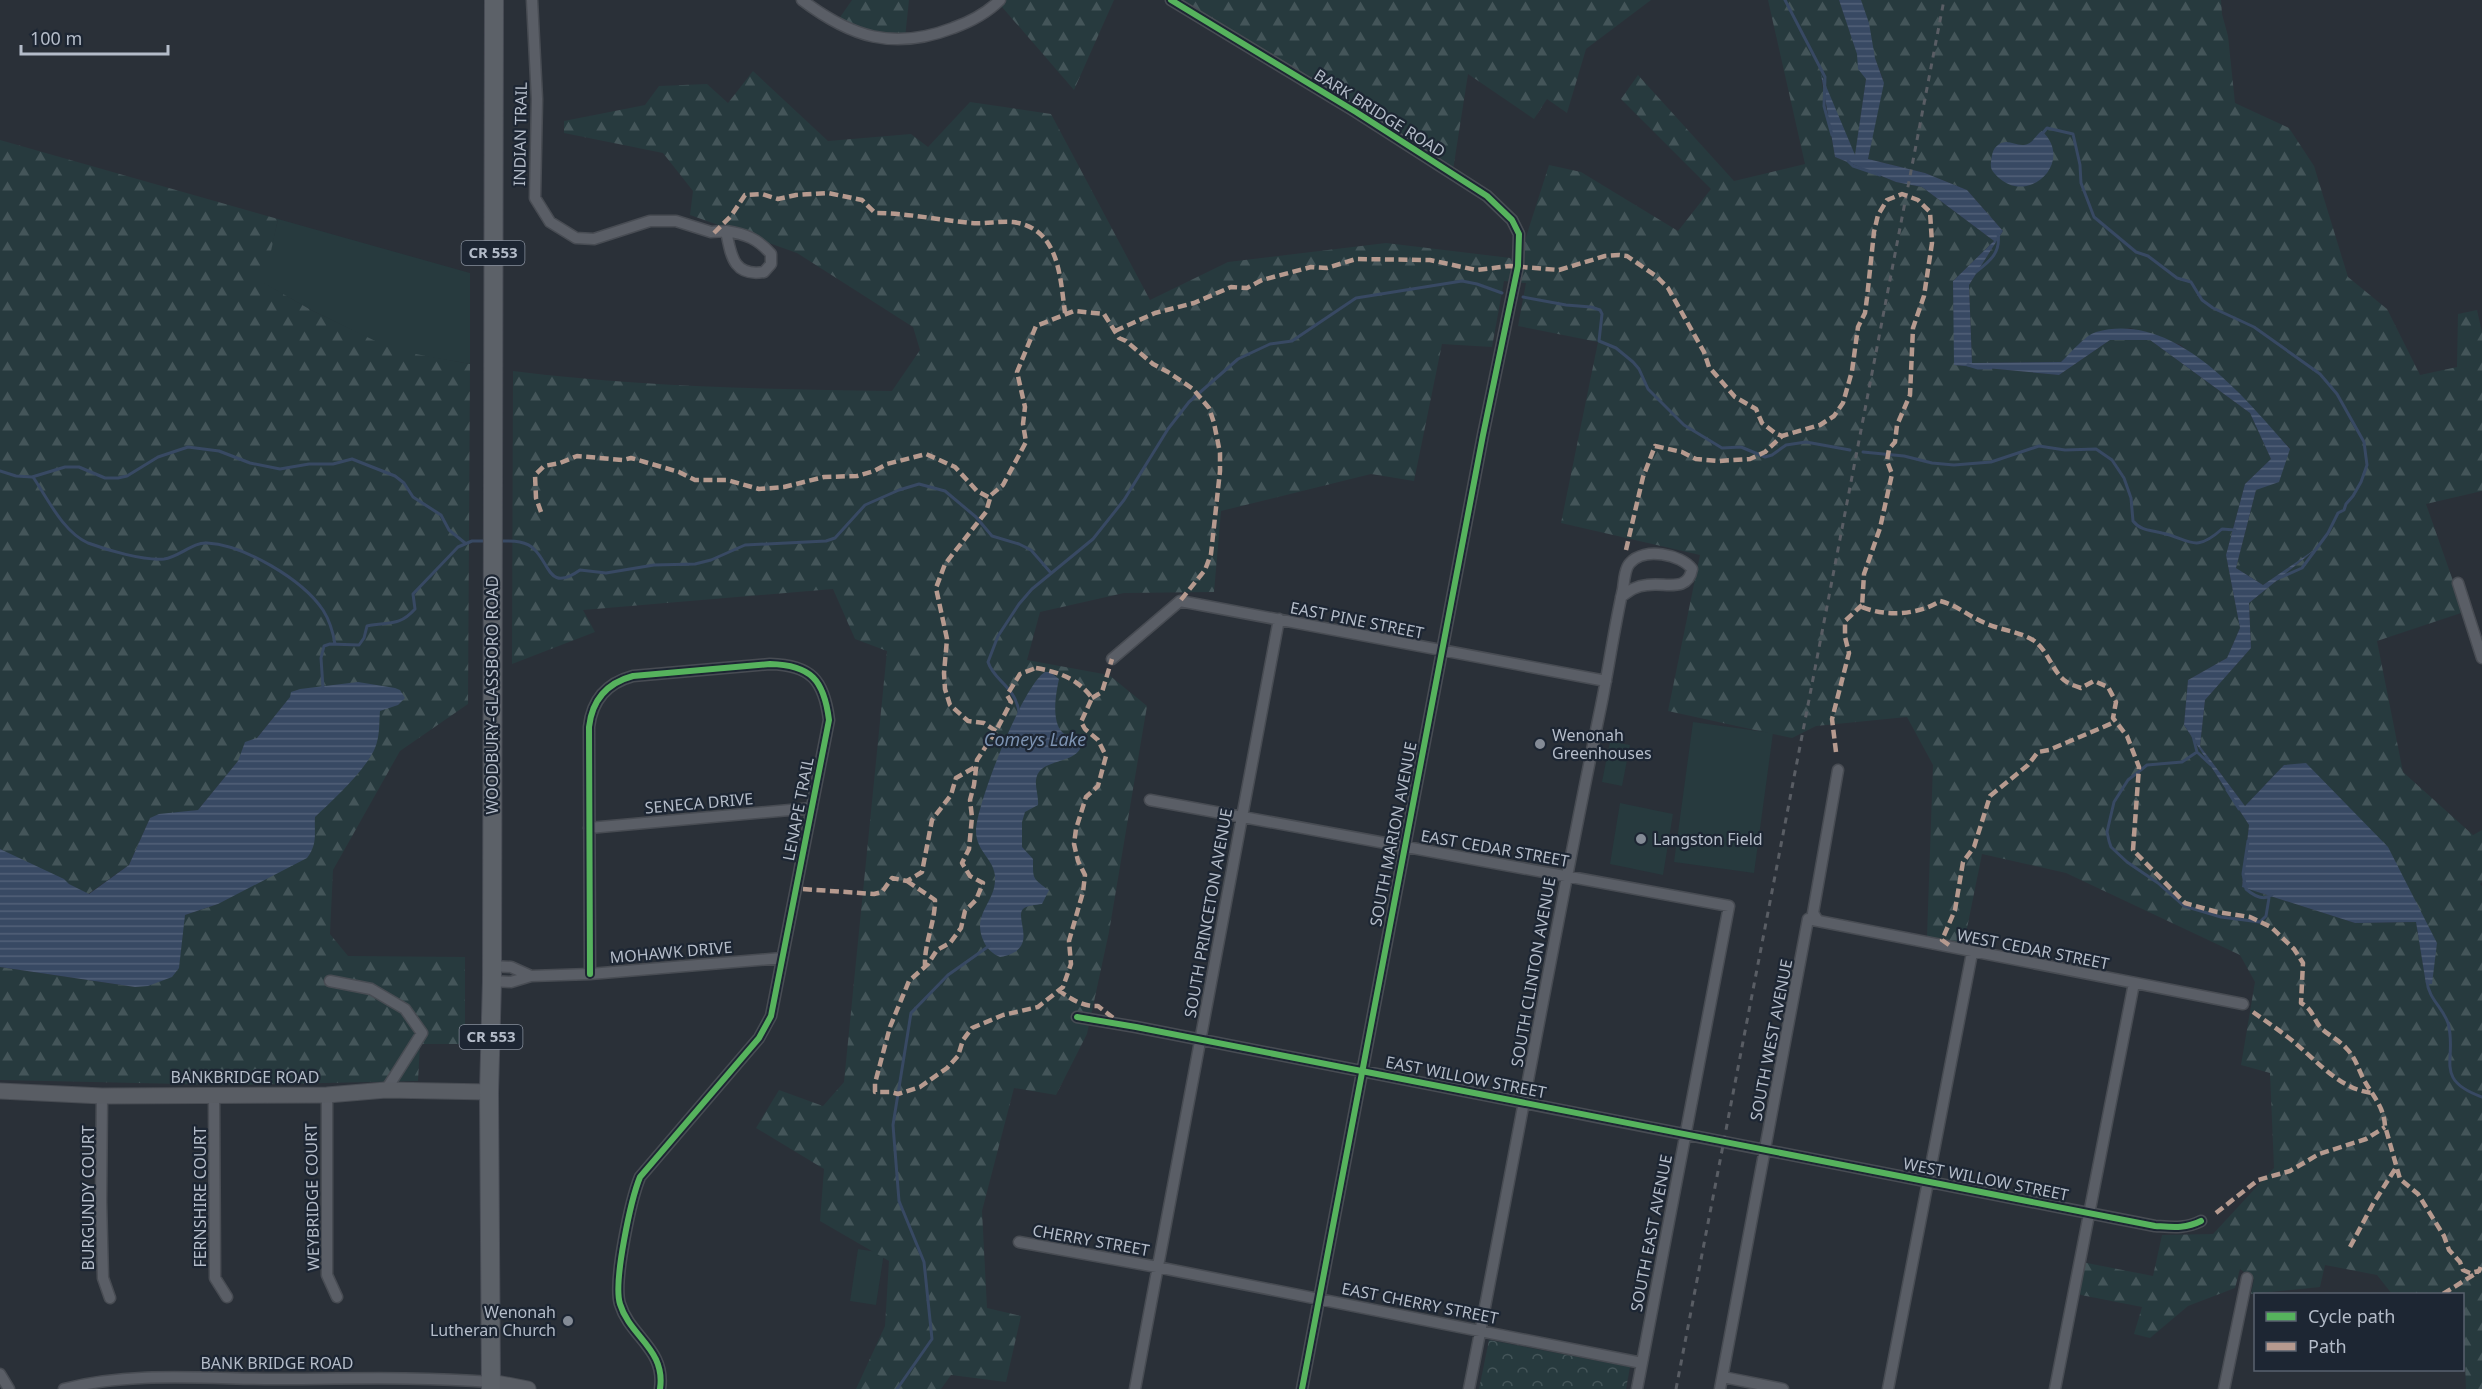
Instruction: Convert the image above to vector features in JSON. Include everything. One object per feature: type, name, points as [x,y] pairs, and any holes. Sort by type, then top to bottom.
[{"type":"main road","name":"WOODBURY-GLASSBORO ROAD","points":[[491,1385],[489,1092],[492,974],[494,0]]},
{"type":"street","name":"INDIAN TRAIL","points":[[532,0],[537,99],[535,198],[550,222],[576,238],[594,239],[650,221],[676,221],[711,232],[726,231],[753,237],[771,254],[771,264],[764,272],[752,274],[737,267],[726,231]]},
{"type":"street","points":[[802,0],[840,25],[862,33],[902,41],[944,32],[992,8],[1000,0]]},
{"type":"street","name":"BARK BRIDGE ROAD","points":[[1171,0],[1356,112],[1487,196],[1512,220],[1519,234],[1520,246],[1515,285]]},
{"type":"street","name":"SOUTH MARION AVENUE","points":[[1302,1389],[1482,435],[1515,285]]},
{"type":"street","name":"SOUTH CLINTON AVENUE","points":[[1469,1389],[1566,876],[1606,681],[1615,618],[1628,564],[1637,557],[1650,554],[1686,561],[1692,569],[1685,583],[1634,587],[1621,597]]},
{"type":"street","points":[[2457,584],[2482,658]]},
{"type":"street","name":"EAST PINE STREET","points":[[1112,659],[1180,601],[1606,681]]},
{"type":"street","name":"SOUTH PRINCETON AVENUE","points":[[1135,1389],[1279,619]]},
{"type":"street","name":"LENAPE TRAIL","points":[[590,974],[589,727],[594,705],[606,689],[614,683],[633,676],[770,664],[790,664],[805,670],[817,681],[826,697],[829,720],[767,1026],[646,1168],[637,1185],[618,1276],[618,1293],[624,1313],[659,1363],[660,1389]]},
{"type":"street","points":[[1818,921],[1814,913],[1838,770]]},
{"type":"street","name":"EAST CEDAR STREET","points":[[1150,800],[1729,906]]},
{"type":"street","name":"SENECA DRIVE","points":[[589,828],[812,808]]},
{"type":"street","name":"SOUTH EAST AVENUE","points":[[1637,1389],[1729,906]]},
{"type":"street","name":"SOUTH WEST AVENUE","points":[[1720,1389],[1808,919],[1818,921]]},
{"type":"street","name":"WEST CEDAR STREET","points":[[1818,921],[1972,953],[2243,1004]]},
{"type":"street","points":[[1888,1389],[1972,953]]},
{"type":"street","name":"MOHAWK DRIVE","points":[[492,974],[511,982],[531,976],[590,974],[782,958]]},
{"type":"street","points":[[330,981],[371,989],[405,1009],[422,1033],[386,1090]]},
{"type":"street","points":[[2055,1389],[2134,983]]},
{"type":"street","name":"EAST WILLOW STREET","points":[[1077,1017],[1765,1149]]},
{"type":"street","name":"BANKBRIDGE ROAD","points":[[0,1091],[102,1096],[327,1095],[386,1090],[489,1092]]},
{"type":"street","name":"FERNSHIRE COURT","points":[[213,1094],[215,1278],[226,1297]]},
{"type":"street","name":"WEYBRIDGE COURT","points":[[327,1095],[327,1275],[337,1297]]},
{"type":"street","name":"BURGUNDY COURT","points":[[102,1096],[103,1278],[111,1298]]},
{"type":"street","name":"WEST WILLOW STREET","points":[[1765,1149],[2155,1226],[2189,1227],[2201,1221]]},
{"type":"street","name":"CHERRY STREET","points":[[1019,1242],[1157,1267]]},
{"type":"street","name":"EAST CHERRY STREET","points":[[1157,1267],[1642,1363]]},
{"type":"street","points":[[2224,1389],[2247,1278]]},
{"type":"street","points":[[0,1374],[9,1389]]},
{"type":"street","points":[[1723,1377],[1783,1389]]},
{"type":"street","name":"BANK BRIDGE ROAD","points":[[64,1389],[110,1380],[310,1384],[421,1378],[491,1385]]},
{"type":"street","points":[[491,1385],[528,1389]]},
{"type":"green space","points":[[852,0],[909,0],[905,38],[836,23]]},
{"type":"green space","points":[[996,0],[1114,0],[1074,90]]},
{"type":"green space","points":[[1172,0],[1651,0],[1586,49],[1567,113],[1547,99],[1534,119],[1468,74],[1453,170]]},
{"type":"green space","points":[[1768,0],[1839,0],[1866,79],[1855,156],[1821,78],[1835,157],[1896,182],[1922,187],[1994,241],[1953,281],[1955,365],[2059,375],[2110,340],[2150,340],[2250,413],[2271,459],[2245,484],[2226,555],[2240,628],[2227,658],[2188,680],[2184,725],[2249,825],[2242,887],[2355,923],[2416,922],[2426,983],[2437,943],[2284,765],[2245,806],[2200,746],[2205,700],[2251,648],[2249,603],[2311,553],[2263,585],[2236,568],[2256,490],[2290,448],[2181,345],[2131,328],[2094,333],[2061,362],[1972,363],[1969,285],[2003,231],[1967,190],[1925,173],[1868,159],[1883,79],[1852,0],[2221,0],[2228,36],[2235,103],[2289,128],[2314,166],[2348,277],[2387,309],[2420,375],[2457,367],[2458,314],[2477,310],[2482,332],[2482,491],[2426,504],[2464,612],[2377,641],[2403,772],[2473,835],[2482,830],[2482,882],[2480,884],[2482,886],[2482,1389],[2466,1389],[2464,1293],[2391,1293],[2377,1275],[2325,1265],[2320,1287],[2251,1294],[2254,1279],[2240,1269],[2235,1288],[2188,1306],[2150,1338],[2134,1334],[2142,1307],[2076,1294],[2082,1262],[2153,1276],[2162,1235],[2213,1234],[2274,1168],[2270,1073],[2241,1065],[2255,982],[2240,955],[2066,873],[1982,854],[1964,943],[1927,937],[1933,765],[1907,717],[1816,726],[1792,738],[1668,711],[1700,555],[1561,523],[1598,342],[1518,326],[1526,283],[1504,281],[1492,347],[1442,344],[1414,481],[1371,474],[1221,511],[1214,592],[1124,593],[1040,612],[1027,660],[1109,675],[1147,706],[1109,932],[1087,1034],[1056,1095],[1014,1088],[982,1211],[987,1308],[1021,1316],[1006,1382],[951,1375],[941,1389],[856,1389],[885,1326],[889,1261],[820,1221],[824,1169],[756,1128],[779,1090],[823,1106],[844,1082],[887,651],[855,639],[833,589],[583,610],[595,632],[512,664],[513,371],[655,384],[892,391],[920,350],[913,327],[797,253],[690,215],[693,191],[663,153],[564,133],[564,121],[645,105],[659,86],[707,84],[728,103],[753,71],[828,141],[911,134],[928,147],[970,102],[1051,114],[1150,300],[1228,262],[1386,243],[1519,259],[1549,165],[1581,172],[1678,231],[1711,189],[1621,99],[1638,75],[1734,181],[1805,164]]},
{"type":"green space","points":[[0,140],[278,219],[264,283],[311,310],[394,350],[470,364],[468,704],[400,751],[333,870],[330,934],[348,956],[465,957],[465,1044],[420,1044],[418,1081],[229,1085],[0,1080],[0,967],[135,987],[185,915],[218,904],[315,817],[370,757],[296,690],[198,810],[150,818],[129,865],[88,894],[0,849]]},
{"type":"green space","points":[[278,219],[470,273],[470,364],[394,351],[311,310],[263,283]]},
{"type":"green space","points":[[1693,722],[1773,733],[1754,873],[1674,862]]},
{"type":"green space","points":[[1610,741],[1630,745],[1622,786],[1602,782]]},
{"type":"green space","name":"Langston Field","points":[[1620,803],[1673,814],[1663,875],[1610,864]]},
{"type":"green space","points":[[858,1249],[884,1253],[876,1305],[850,1301]]},
{"type":"green space","points":[[1489,1340],[1630,1367],[1626,1389],[1479,1389]]},
{"type":"water","points":[[1839,0],[1861,0],[1869,23],[1875,58],[1884,83],[1868,159],[1925,173],[1967,190],[2003,231],[1969,285],[1972,363],[2061,362],[2082,341],[2096,332],[2125,329],[2153,334],[2180,346],[2206,363],[2252,406],[2290,449],[2279,482],[2256,490],[2236,568],[2263,585],[2321,545],[2249,603],[2251,648],[2205,700],[2200,746],[2245,806],[2284,765],[2306,763],[2388,847],[2437,943],[2432,984],[2426,984],[2416,922],[2355,923],[2242,887],[2249,825],[2184,725],[2188,680],[2227,658],[2240,628],[2226,555],[2245,484],[2271,459],[2250,413],[2150,340],[2110,340],[2059,375],[1954,365],[1953,281],[1994,241],[1922,187],[1896,182],[1835,157],[1821,74],[1855,155],[1866,79],[1858,69],[1857,54]]},
{"type":"water","points":[[2042,131],[2051,143],[2053,155],[2051,167],[2044,176],[2034,183],[2023,186],[2011,185],[1999,178],[1991,167],[1996,147],[2005,142],[2027,144]]},
{"type":"water","name":"Comeys Lake","points":[[1045,672],[1050,672],[1059,679],[1055,706],[1056,721],[1062,732],[1080,739],[1081,746],[1073,756],[1051,764],[1037,776],[1038,805],[1025,812],[1022,822],[1022,847],[1033,859],[1035,878],[1049,890],[1042,904],[1023,909],[1021,914],[1024,934],[1020,948],[1000,957],[987,947],[981,933],[980,924],[994,889],[995,874],[977,839],[978,817],[992,773],[1014,721],[1036,681]]},
{"type":"water","points":[[358,682],[395,688],[400,690],[405,698],[398,705],[380,711],[378,739],[370,757],[348,785],[315,817],[315,838],[313,848],[307,858],[218,904],[185,915],[179,968],[172,977],[148,986],[135,987],[0,967],[0,849],[64,879],[89,894],[129,865],[150,818],[159,814],[198,810],[238,761],[245,742],[257,738],[290,697],[291,692]]},
{"type":"waterway","points":[[1785,0],[1825,77],[1824,106],[1832,135]]},
{"type":"waterway","points":[[2042,134],[2047,128],[2073,134],[2080,165],[2081,183],[2094,217],[2136,252],[2148,256],[2177,278],[2191,282],[2202,300],[2213,308],[2254,327],[2320,374],[2337,394],[2364,442],[2367,465],[2353,496],[2344,510],[2338,513],[2328,533],[2302,568],[2277,579]]},
{"type":"waterway","points":[[1848,161],[1853,166],[1880,175]]},
{"type":"waterway","points":[[1976,272],[1996,252],[1998,234]]},
{"type":"waterway","points":[[1019,712],[1013,696],[988,662],[998,636],[1032,589],[1093,539],[1124,500],[1168,429],[1189,402],[1238,359],[1270,344],[1292,341],[1356,298],[1462,281],[1502,293]]},
{"type":"waterway","points":[[1523,297],[1600,310],[1602,314],[1599,341],[1616,348],[1633,362],[1639,369],[1648,389],[1684,425],[1722,448],[1741,447],[1765,457],[1786,445],[1806,442],[1850,450]]},
{"type":"waterway","points":[[1968,365],[1991,368]]},
{"type":"waterway","points":[[1863,452],[1904,456],[1932,463],[1954,465],[1991,462],[2039,446],[2065,450],[2096,449],[2112,460],[2124,478],[2131,498],[2133,521],[2139,527],[2192,543],[2205,541],[2222,529],[2235,530]]},
{"type":"waterway","points":[[0,471],[16,476],[32,477],[65,467],[79,467],[105,478],[118,478],[127,476],[158,457],[188,447],[219,451],[250,463],[280,469],[309,464],[333,464],[352,459],[395,476],[404,483],[413,497],[441,515],[449,530],[465,543]]},
{"type":"waterway","points":[[33,477],[64,523],[79,538],[88,543],[126,554],[156,559],[170,558],[196,545],[207,543],[238,550],[271,566],[314,598],[328,618],[335,644]]},
{"type":"waterway","points":[[499,541],[527,544],[535,550],[552,574],[562,578],[580,570],[606,573],[654,565],[695,564],[711,560],[745,545],[826,541],[835,538],[865,505],[919,484],[945,491],[976,517],[992,536],[1031,550],[1051,573]]},
{"type":"waterway","points":[[323,688],[321,658],[324,646],[330,644],[359,645],[364,638],[367,626],[392,623],[403,619],[415,609],[413,594],[458,547],[472,541],[486,541]]},
{"type":"waterway","points":[[2193,736],[2197,752],[2211,765]]},
{"type":"waterway","points":[[2197,752],[2182,762],[2147,765],[2128,780],[2114,802],[2107,832],[2111,847],[2184,906],[2221,917],[2260,922],[2266,916],[2269,898]]},
{"type":"waterway","points":[[2227,790],[2239,809]]},
{"type":"waterway","points":[[2248,841],[2243,874],[2246,889],[2263,898],[2273,894]]},
{"type":"waterway","points":[[897,1389],[932,1339],[924,1262],[899,1201],[893,1125],[911,1013],[948,975],[989,946]]},
{"type":"waterway","points":[[2427,981],[2430,993],[2448,1023],[2452,1075],[2457,1083],[2482,1097]]},
{"type":"railway","points":[[1676,1389],[1944,0]]},
{"type":"marked path","points":[[714,233],[731,216],[745,195],[762,194],[778,199],[796,195],[828,193],[862,200],[875,213],[971,223],[1013,222],[1028,226],[1040,234],[1048,244],[1058,270],[1065,313]]},
{"type":"marked path","points":[[1626,550],[1643,477],[1655,446],[1682,452],[1696,459],[1719,461],[1750,459],[1765,452],[1782,436],[1820,425],[1834,416],[1843,403],[1852,371],[1858,327],[1865,313],[1878,215],[1887,200],[1902,194],[1918,200],[1930,212],[1932,243],[1924,296],[1913,328],[1910,395],[1897,425],[1895,442],[1889,449],[1887,461],[1892,474],[1880,528],[1864,574],[1862,607],[1881,612],[1902,613],[1922,609],[1940,601],[1947,603],[1985,623],[2033,640],[2042,649],[2060,676],[2070,684],[2081,688],[2094,681],[2108,687],[2116,702],[2113,718],[2127,736],[2139,767],[2133,850],[2185,903],[2217,912],[2250,917],[2271,927],[2294,949],[2303,963],[2301,1003],[2310,1011],[2318,1025],[2343,1045],[2355,1060],[2383,1113],[2400,1179],[2418,1194],[2444,1236],[2449,1250],[2460,1262],[2463,1270],[2470,1273],[2479,1271],[2482,1264]]},
{"type":"marked path","points":[[1115,331],[1155,313],[1194,303],[1231,287],[1247,288],[1262,280],[1311,267],[1327,268],[1356,259],[1430,260],[1476,270],[1510,266],[1559,270],[1605,256],[1627,256],[1656,276],[1668,288],[1704,352],[1709,367],[1735,397],[1756,409],[1762,423],[1782,436]]},
{"type":"marked path","points":[[996,731],[984,723],[968,721],[950,705],[945,689],[944,673],[947,639],[936,588],[945,564],[986,512],[991,495],[1003,485],[1026,442],[1023,424],[1025,407],[1017,372],[1036,326],[1074,311],[1104,314],[1119,338],[1126,341],[1153,364],[1193,389],[1209,408],[1220,453],[1211,554],[1205,570],[1180,601]]},
{"type":"marked path","points":[[541,512],[536,498],[535,475],[544,466],[577,456],[623,460],[631,458],[679,472],[695,480],[727,480],[759,489],[784,487],[824,477],[857,476],[887,464],[926,454],[955,467],[977,491],[990,498]]},
{"type":"marked path","points":[[1836,752],[1832,719],[1849,653],[1845,637],[1845,621],[1862,605]]},
{"type":"marked path","points":[[1092,698],[1102,692],[1112,659]]},
{"type":"marked path","points":[[1036,668],[1067,677],[1087,691],[1092,698],[1081,722],[1085,729],[1098,740],[1106,756],[1098,786],[1086,797],[1076,829],[1074,844],[1078,861],[1085,875],[1083,892],[1069,941],[1071,964],[1063,987],[1038,1007],[1003,1015],[972,1028],[963,1040],[958,1056],[947,1068],[920,1087],[898,1094],[875,1092],[875,1083],[890,1027],[909,981],[928,964],[937,950],[950,943],[961,928],[965,911],[976,900],[983,883],[970,876],[962,863],[969,849],[972,817],[970,800],[977,760],[1011,702],[1007,695],[1020,674],[1036,668]]},
{"type":"marked path","points":[[1949,945],[1942,940],[1955,910],[1963,862],[1974,847],[1990,796],[2028,765],[2038,752],[2049,750],[2115,722]]},
{"type":"marked path","points":[[803,889],[874,894],[882,892],[892,878],[907,881],[922,872],[932,820],[951,795],[956,778],[975,767]]},
{"type":"marked path","points":[[907,881],[935,900],[925,966]]},
{"type":"marked path","points":[[1058,990],[1082,1004],[1098,1006],[1116,1020]]},
{"type":"marked path","points":[[2253,1012],[2341,1081],[2351,1087],[2374,1093]]},
{"type":"marked path","points":[[2216,1213],[2258,1180],[2290,1171],[2319,1154],[2366,1139],[2385,1127]]},
{"type":"marked path","points":[[2350,1247],[2397,1166]]},
{"type":"marked path","points":[[2445,1293],[2478,1272]]},
{"type":"cycle path","points":[[1171,0],[1356,112],[1487,196],[1512,220],[1519,234],[1518,266],[1483,435],[1302,1389]]},
{"type":"cycle path","points":[[590,974],[589,727],[593,709],[602,694],[616,683],[633,676],[770,664],[796,668],[813,677],[823,695],[829,720],[771,1016],[759,1038],[640,1177],[628,1221],[619,1278],[620,1304],[631,1326],[653,1353],[658,1363],[660,1389]]},
{"type":"cycle path","points":[[1077,1017],[2155,1226],[2184,1226],[2201,1221]]},
{"type":"place","name":"Wenonah Greenhouses","points":[[1540,744]]},
{"type":"place","name":"Langston Field","points":[[1641,839]]},
{"type":"place","name":"Wenonah Lutheran Church","points":[[568,1321]]}]
